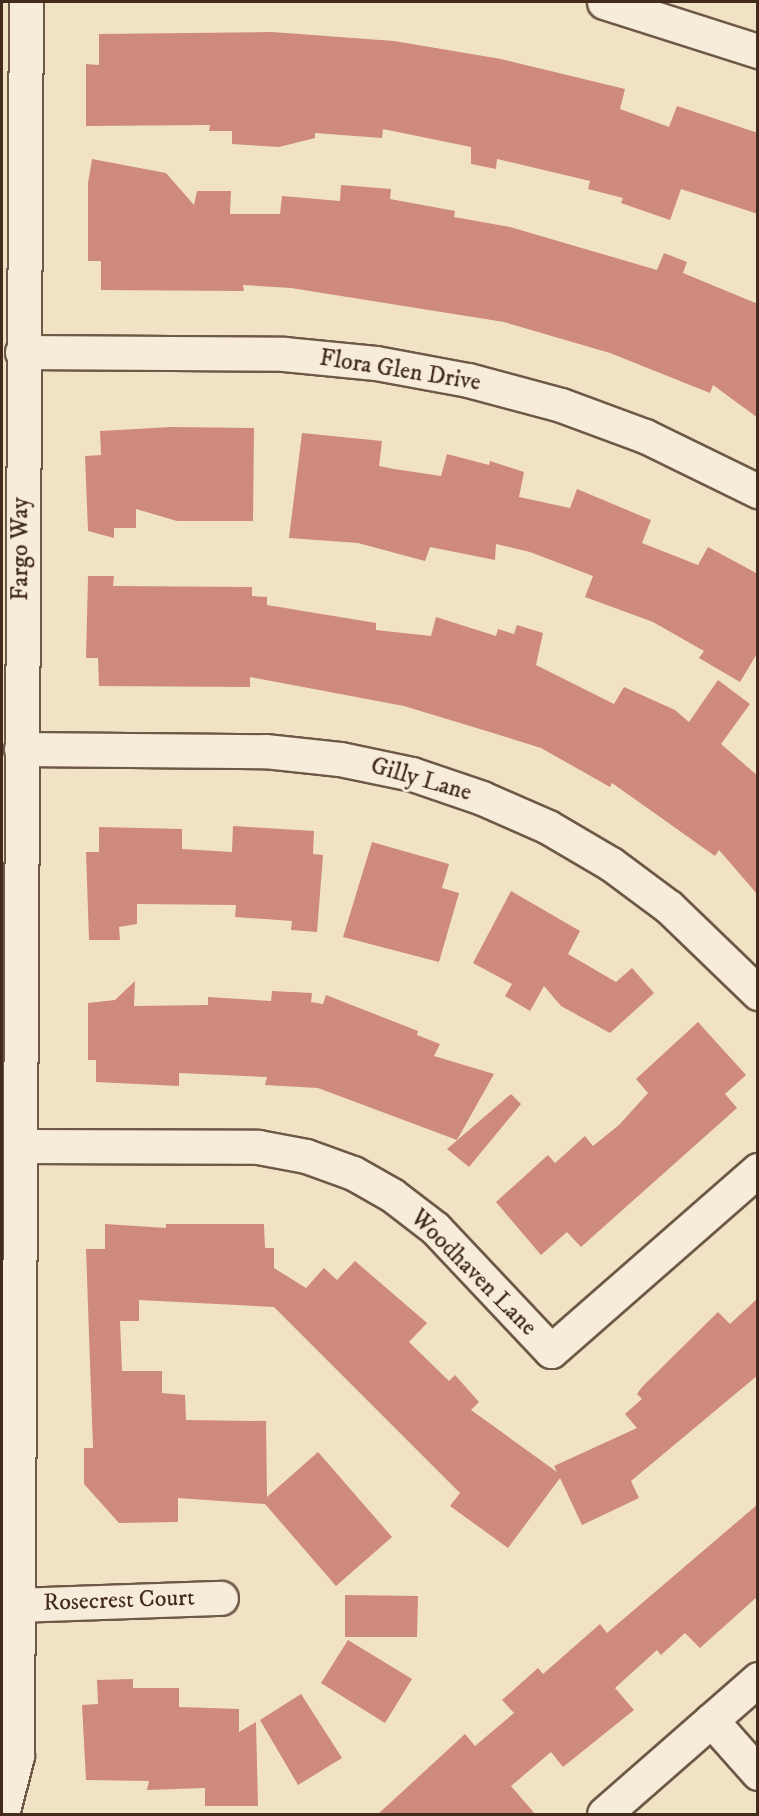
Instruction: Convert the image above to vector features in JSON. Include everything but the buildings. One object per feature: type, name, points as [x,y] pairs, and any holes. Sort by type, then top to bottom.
[{"type":"street","name":"Fargo Way","points":[[2,1814],[17,1756],[22,352],[26,2]]},
{"type":"street","points":[[604,2],[758,51]]},
{"type":"street","name":"Flora Glen Drive","points":[[22,352],[284,354],[376,363],[468,380],[561,405],[645,436],[758,491]]},
{"type":"street","name":"Gilly Lane","points":[[21,749],[265,751],[340,759],[412,774],[483,798],[548,827],[611,864],[669,907],[758,993]]},
{"type":"street","name":"Woodhaven Lane","points":[[20,1146],[258,1148],[306,1156],[353,1173],[392,1195],[435,1228],[551,1351],[758,1170]]},
{"type":"street","name":"Rosecrest Court","points":[[18,1605],[221,1598]]},
{"type":"street","points":[[604,1815],[758,1679]]},
{"type":"street","points":[[711,1720],[758,1773]]}]
